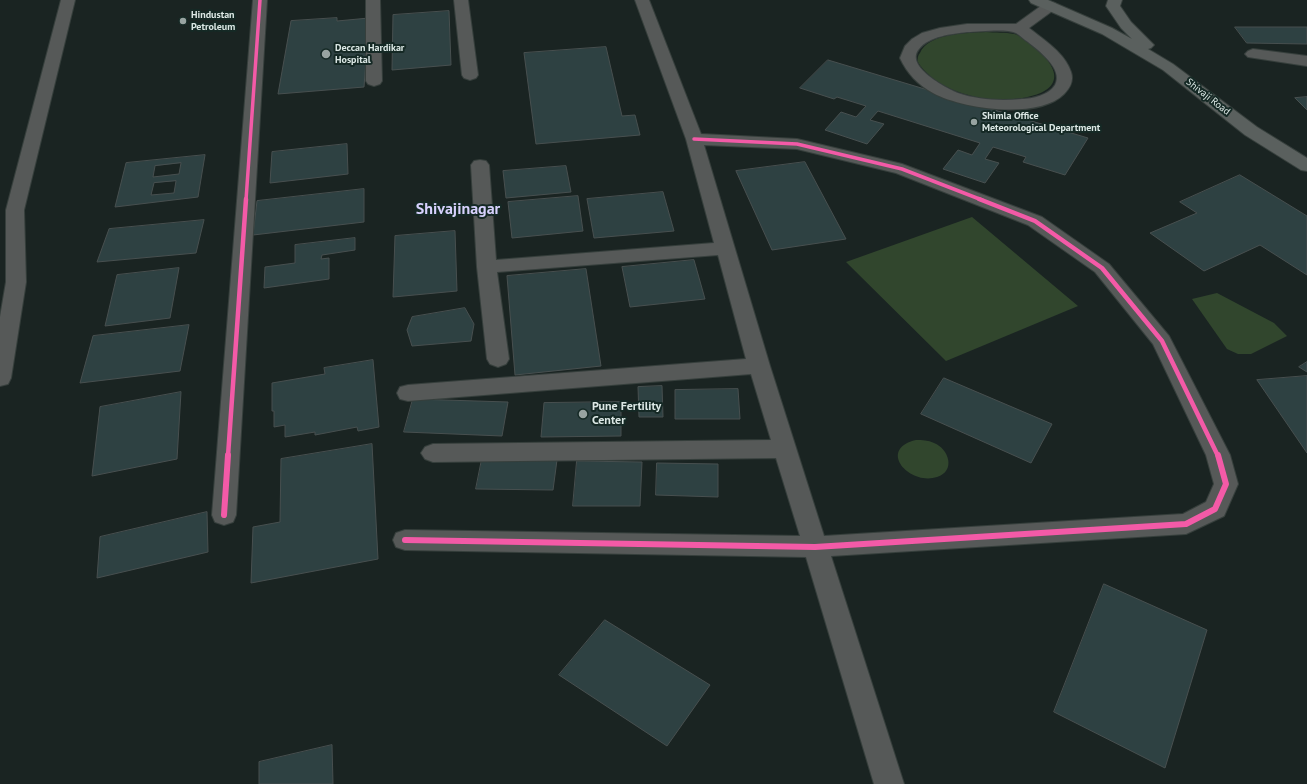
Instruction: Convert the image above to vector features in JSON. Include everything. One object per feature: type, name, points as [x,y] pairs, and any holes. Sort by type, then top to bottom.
[{"type":"highway","points":[[1036,0],[1107,31]]},
{"type":"highway","points":[[1071,0],[1107,31]]},
{"type":"highway","points":[[1115,0],[1113,6],[1126,25],[1168,67]]},
{"type":"highway","name":"Shivaji Road","points":[[1107,31],[1168,67],[1251,131],[1307,166]]},
{"type":"street","points":[[0,378],[16,282],[15,210],[68,0]]},
{"type":"street","points":[[224,515],[260,0]]},
{"type":"street","points":[[372,0],[374,81]]},
{"type":"street","points":[[461,0],[470,75]]},
{"type":"street","points":[[642,0],[694,139],[784,449],[889,784]]},
{"type":"street","points":[[1019,29],[1052,54],[1060,63],[1064,74],[1064,85],[1057,93],[1046,100],[1035,103],[1014,105],[991,105],[967,100],[942,92],[926,83],[908,62],[908,55],[912,46],[920,39],[934,34],[967,28],[1019,29],[1050,6]]},
{"type":"street","points":[[1253,54],[1307,61]]},
{"type":"street","points":[[405,540],[815,547],[1186,524],[1215,510],[1226,484],[1218,456],[1162,341],[1102,268],[1035,221],[902,169],[798,144],[694,139]]},
{"type":"street","points":[[480,164],[487,267],[498,359]]},
{"type":"street","points":[[487,267],[726,248]]},
{"type":"street","points":[[408,393],[759,366]]},
{"type":"street","points":[[433,453],[784,449]]},
{"type":"green space","points":[[986,32],[1017,35],[1040,52],[1053,70],[1053,81],[1047,89],[1035,95],[1003,100],[976,97],[957,91],[938,82],[921,67],[918,62],[919,54],[924,46],[931,41],[949,35]]},
{"type":"green space","points":[[972,217],[1078,306],[946,361],[846,262]]},
{"type":"green space","points":[[1217,293],[1274,323],[1287,336],[1251,354],[1238,354],[1227,349],[1192,299]]},
{"type":"green space","points":[[916,440],[932,442],[939,446],[947,455],[947,470],[943,474],[937,477],[926,478],[916,476],[908,472],[901,465],[898,458],[899,451],[905,445]]},
{"type":"building","points":[[449,11],[451,65],[392,70],[393,15]]},
{"type":"building","name":"Deccan Hardikar Hospital","points":[[337,18],[337,21],[369,18],[364,87],[278,94],[291,21]]},
{"type":"building","points":[[1235,27],[1307,27],[1307,44],[1247,43]]},
{"type":"building","points":[[606,47],[622,116],[635,115],[640,135],[536,144],[524,53]]},
{"type":"building","name":"Shimla Office Meteorological Department","points":[[828,60],[1088,138],[1065,175],[1023,162],[1026,157],[993,147],[985,159],[999,163],[985,183],[943,169],[958,150],[972,155],[980,143],[878,111],[870,120],[884,124],[867,144],[825,130],[841,112],[856,117],[866,106],[837,97],[834,99],[800,88]]},
{"type":"building","points":[[1307,97],[1307,110],[1295,98]]},
{"type":"building","points":[[347,144],[348,174],[270,183],[272,152]]},
{"type":"building","points":[[205,155],[198,197],[115,207],[126,163]],"holes":[[[181,163],[179,174],[153,177],[155,166]],[[176,181],[174,193],[151,195],[154,183]]]},
{"type":"building","points":[[805,162],[846,239],[772,250],[736,171]]},
{"type":"building","points":[[566,166],[571,192],[506,198],[503,171]]},
{"type":"building","points":[[1240,175],[1307,216],[1307,275],[1260,245],[1204,271],[1150,233],[1197,213],[1180,202]]},
{"type":"building","points":[[364,189],[364,222],[253,235],[257,201]]},
{"type":"building","points":[[663,192],[674,231],[594,238],[587,199]]},
{"type":"building","points":[[578,196],[583,231],[512,238],[508,202]]},
{"type":"building","points":[[204,220],[196,253],[97,262],[109,229]]},
{"type":"building","points":[[455,231],[457,291],[393,297],[395,236]]},
{"type":"building","points":[[355,238],[355,250],[322,255],[321,259],[329,258],[329,279],[264,288],[265,267],[295,263],[295,245]]},
{"type":"building","points":[[694,260],[705,299],[630,307],[622,267]]},
{"type":"building","points":[[179,268],[170,318],[105,326],[117,275]]},
{"type":"building","points":[[586,269],[601,366],[515,375],[507,276]]},
{"type":"building","points":[[465,308],[474,324],[471,341],[412,346],[407,330],[412,317]]},
{"type":"building","points":[[189,325],[180,371],[80,383],[93,336]]},
{"type":"building","points":[[373,360],[379,427],[358,431],[357,427],[315,435],[315,432],[285,437],[285,425],[274,427],[274,411],[272,411],[272,383],[325,374],[324,368]]},
{"type":"building","points":[[1307,362],[1307,372],[1299,367]]},
{"type":"building","points":[[1307,376],[1307,453],[1257,380]]},
{"type":"building","points":[[944,378],[1052,424],[1031,463],[921,414]]},
{"type":"building","points":[[662,386],[663,417],[639,417],[638,387]]},
{"type":"building","points":[[738,389],[740,419],[675,419],[675,390]]},
{"type":"building","points":[[181,392],[177,459],[92,476],[100,407]]},
{"type":"building","points":[[413,399],[508,402],[502,436],[404,432]]},
{"type":"building","points":[[621,402],[621,436],[541,437],[544,403]]},
{"type":"building","points":[[372,444],[378,559],[251,583],[253,527],[280,522],[281,459]]},
{"type":"building","points":[[482,459],[557,460],[553,490],[476,489]]},
{"type":"building","points":[[577,461],[642,462],[640,506],[573,506]]},
{"type":"building","points":[[657,463],[718,464],[718,497],[656,495]]},
{"type":"building","points":[[207,512],[208,552],[97,578],[100,537]]},
{"type":"building","points":[[1104,584],[1207,630],[1165,768],[1054,712]]},
{"type":"building","points":[[605,620],[710,685],[667,746],[559,675]]},
{"type":"building","points":[[332,745],[333,784],[259,784],[259,762]]},
{"type":"cycle path","points":[[224,515],[260,0]]},
{"type":"cycle path","points":[[405,540],[815,547],[1186,524],[1215,509],[1226,484],[1218,455],[1162,341],[1102,268],[1035,221],[902,169],[797,144],[694,139]]},
{"type":"place","name":"Hindustan Petroleum","points":[[183,21]]},
{"type":"place","name":"Deccan Hardikar Hospital","points":[[326,54]]},
{"type":"place","name":"Shimla Office Meteorological Department","points":[[974,122]]},
{"type":"place","name":"Pune Fertility Center","points":[[583,414]]},
{"type":"district","name":"Shivajinagar","points":[[458,209]]}]
